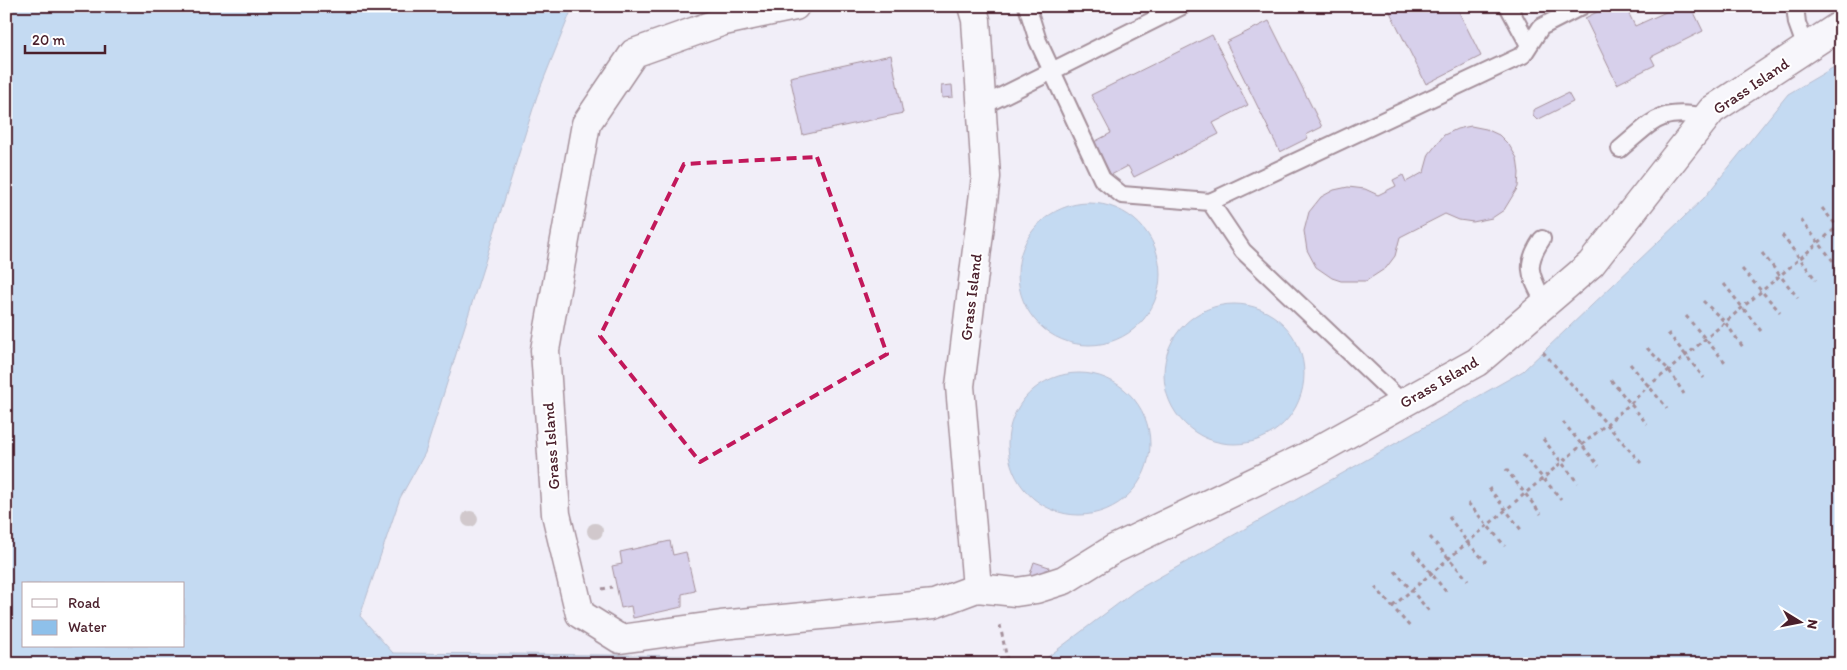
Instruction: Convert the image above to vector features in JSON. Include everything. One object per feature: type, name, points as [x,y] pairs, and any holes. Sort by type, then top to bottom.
[{"type":"street","name":"Grass Island","points":[[795,6],[724,21],[634,52],[586,124],[544,350],[556,514],[580,614],[620,639],[721,625],[934,604],[977,588],[1016,592],[1036,589],[1064,580],[1114,549],[1306,457],[1477,362],[1591,264],[1712,110],[1841,25]]},
{"type":"street","name":"Grass Island","points":[[972,6],[976,20],[986,177],[960,386],[977,588]]},
{"type":"lane","points":[[1027,6],[1038,41],[1102,179],[1122,195],[1210,202],[1523,54],[1541,26],[1582,6]]},
{"type":"lane","points":[[982,106],[1182,6]]},
{"type":"lane","points":[[1508,6],[1529,45]]},
{"type":"lane","points":[[1795,6],[1797,23],[1806,48]]},
{"type":"lane","points":[[1620,149],[1659,117],[1684,113],[1707,117]]},
{"type":"lane","points":[[1210,202],[1243,252],[1403,403]]},
{"type":"lane","points":[[1542,239],[1532,254],[1529,270],[1545,304]]},
{"type":"path","points":[[1822,208],[1841,231]]},
{"type":"path","points":[[1801,220],[1837,266]]},
{"type":"path","points":[[1393,606],[1630,404],[1648,386],[1670,370],[1837,227]]},
{"type":"path","points":[[1782,235],[1816,280]]},
{"type":"path","points":[[1762,253],[1798,298]]},
{"type":"path","points":[[1742,269],[1780,312]]},
{"type":"path","points":[[1724,284],[1762,330]]},
{"type":"path","points":[[1703,301],[1726,322],[1743,348]]},
{"type":"path","points":[[1686,316],[1725,362]]},
{"type":"path","points":[[1668,333],[1704,378]]},
{"type":"path","points":[[1647,348],[1670,370],[1684,394]]},
{"type":"path","points":[[1543,352],[1641,464]]},
{"type":"path","points":[[1630,364],[1667,408]]},
{"type":"path","points":[[1611,380],[1647,424]]},
{"type":"path","points":[[1563,422],[1599,466]]},
{"type":"path","points":[[1543,439],[1578,483]]},
{"type":"path","points":[[1523,454],[1561,499]]},
{"type":"path","points":[[1506,469],[1542,514]]},
{"type":"path","points":[[1489,488],[1522,531]]},
{"type":"path","points":[[1468,503],[1505,546]]},
{"type":"path","points":[[1449,517],[1467,542],[1486,562]]},
{"type":"path","points":[[1430,536],[1468,580]]},
{"type":"path","points":[[1413,551],[1448,594]]},
{"type":"path","points":[[1395,571],[1430,611]]},
{"type":"path","points":[[1375,587],[1411,628]]},
{"type":"path","points":[[1000,625],[1008,664]]},
{"type":"highlighted area","points":[[817,157],[887,354],[700,462],[600,336],[684,164]]},
{"type":"water","points":[[6,6],[573,6],[537,96],[425,453],[400,498],[360,616],[393,653],[1045,659],[1135,591],[1523,371],[1704,198],[1788,94],[1841,63],[1841,664],[6,664]]},
{"type":"water","points":[[1089,203],[1103,204],[1116,209],[1128,215],[1139,224],[1148,235],[1154,247],[1159,260],[1159,288],[1154,301],[1148,313],[1139,324],[1128,333],[1116,339],[1103,344],[1089,345],[1075,344],[1062,339],[1050,333],[1039,324],[1030,313],[1024,301],[1019,288],[1018,274],[1019,260],[1024,247],[1030,235],[1039,224],[1050,215],[1062,209],[1075,204]]},
{"type":"water","points":[[1234,304],[1248,305],[1261,309],[1273,315],[1284,324],[1293,335],[1299,347],[1303,360],[1303,388],[1299,401],[1293,413],[1284,424],[1273,433],[1261,439],[1248,443],[1234,444],[1220,443],[1207,439],[1195,433],[1184,424],[1175,413],[1169,401],[1165,388],[1164,374],[1165,360],[1169,347],[1175,335],[1184,324],[1195,315],[1207,309],[1220,305]]},
{"type":"water","points":[[1079,373],[1093,374],[1106,378],[1129,394],[1145,417],[1149,430],[1149,458],[1145,471],[1129,494],[1106,510],[1093,514],[1079,515],[1065,514],[1052,510],[1029,494],[1013,471],[1009,458],[1008,444],[1009,430],[1013,417],[1029,394],[1052,378],[1065,374]]},
{"type":"building","points":[[1387,6],[1456,6],[1481,56],[1426,84]]},
{"type":"building","points":[[1609,6],[1625,6],[1635,26],[1668,11],[1666,6],[1691,6],[1703,31],[1651,57],[1655,65],[1617,84],[1585,18]]},
{"type":"building","points":[[1269,21],[1322,127],[1306,135],[1308,138],[1280,152],[1226,42]]},
{"type":"building","points":[[1212,35],[1248,105],[1213,123],[1219,134],[1134,177],[1128,166],[1111,175],[1094,142],[1111,133],[1091,95]]},
{"type":"building","points":[[891,55],[903,113],[803,135],[790,77]]},
{"type":"building","points":[[952,85],[953,97],[942,98],[941,86]]},
{"type":"building","points":[[1568,93],[1573,102],[1537,120],[1533,116],[1533,110]]},
{"type":"building","points":[[1471,126],[1486,129],[1499,135],[1509,145],[1517,158],[1518,187],[1504,210],[1492,218],[1473,222],[1459,220],[1445,214],[1400,237],[1395,256],[1386,268],[1366,281],[1341,281],[1332,278],[1316,267],[1307,250],[1304,231],[1309,212],[1321,197],[1334,190],[1348,187],[1365,189],[1378,195],[1396,186],[1393,180],[1403,175],[1406,182],[1424,172],[1429,154],[1444,135],[1457,129]]},
{"type":"building","points":[[670,541],[673,555],[686,552],[695,591],[682,594],[682,607],[633,618],[631,606],[621,608],[612,566],[622,564],[620,552]]},
{"type":"building","points":[[1034,562],[1049,567],[1046,578],[1030,574]]}]
